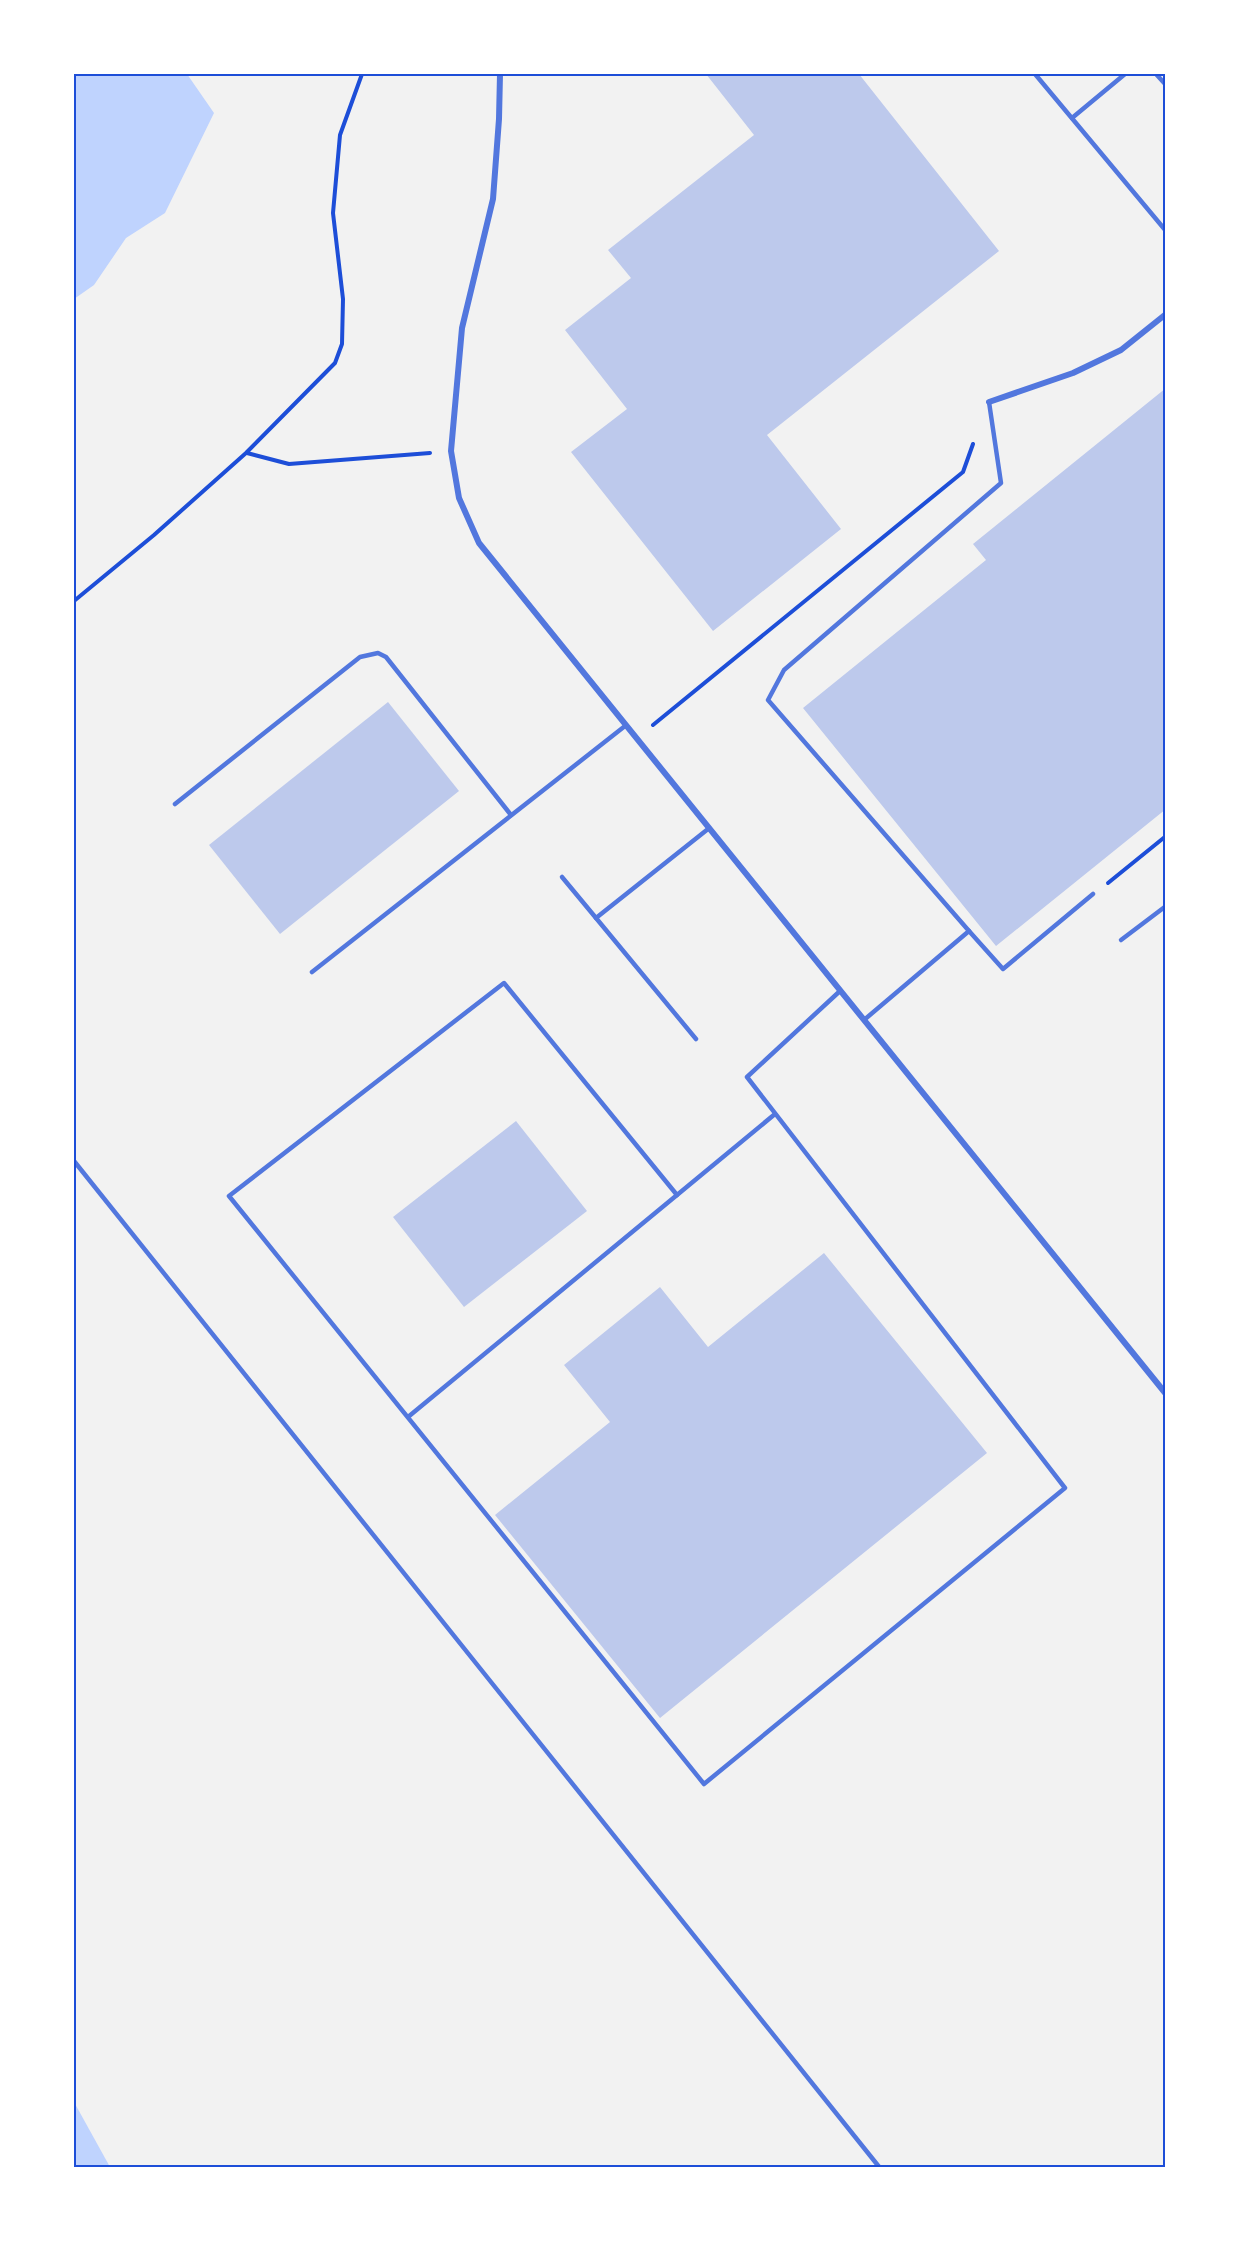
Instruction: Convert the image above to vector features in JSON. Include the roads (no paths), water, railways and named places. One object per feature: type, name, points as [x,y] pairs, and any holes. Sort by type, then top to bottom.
[{"type":"street","points":[[500,74],[493,199],[462,328],[451,451],[459,498],[479,543],[1166,1394]]},
{"type":"street","points":[[988,402],[1073,373],[1121,350],[1166,314]]},
{"type":"lane","points":[[1035,74],[1166,231]]},
{"type":"lane","points":[[1072,118],[1125,74]]},
{"type":"lane","points":[[1156,74],[1166,86]]},
{"type":"lane","points":[[988,402],[1001,483],[784,670],[768,700],[1003,969],[1093,894]]},
{"type":"lane","points":[[175,804],[360,657],[378,653],[386,657],[512,814]]},
{"type":"lane","points":[[312,972],[625,726]]},
{"type":"lane","points":[[596,918],[708,829]]},
{"type":"lane","points":[[562,877],[696,1039]]},
{"type":"lane","points":[[1121,940],[1166,906]]},
{"type":"lane","points":[[863,1020],[969,931]]},
{"type":"lane","points":[[677,1195],[504,983],[230,1196],[704,1784],[1065,1488],[747,1077],[840,991]]},
{"type":"lane","points":[[408,1417],[775,1114]]},
{"type":"lane","points":[[74,1161],[880,2168]]},
{"type":"water","points":[[74,74],[187,74],[214,113],[165,213],[126,238],[94,285],[74,299]]},
{"type":"water","points":[[74,2102],[110,2167],[74,2167]]}]
